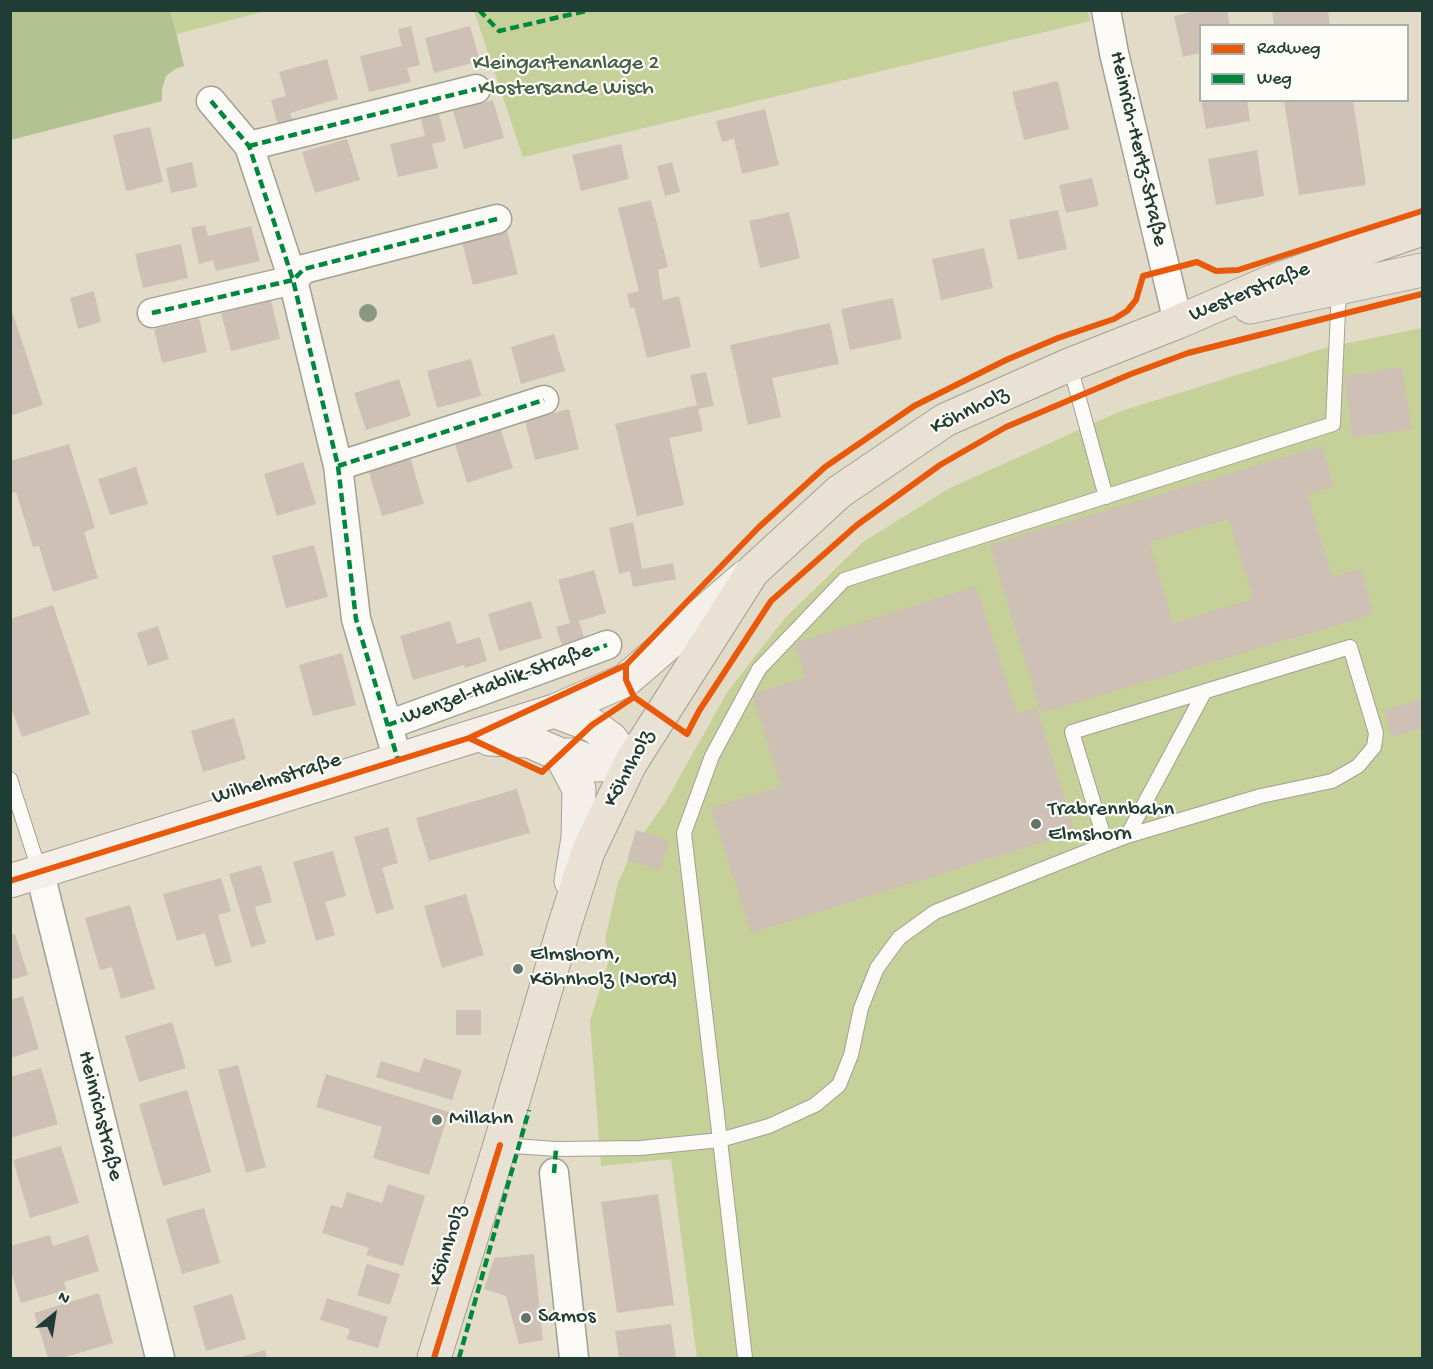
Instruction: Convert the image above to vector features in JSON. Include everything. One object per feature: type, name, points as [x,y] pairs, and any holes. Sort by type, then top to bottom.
[{"type":"main road","name":"Westerstraße","points":[[1178,322],[1273,281],[1422,229]]},
{"type":"main road","name":"Westerstraße","points":[[1178,322],[1422,270]]},
{"type":"main road","name":"Köhnholz","points":[[434,1359],[588,852],[630,764],[753,571],[839,492],[945,420],[1069,365],[1178,322]]},
{"type":"main road","name":"Wilhelmstraße","points":[[25,877],[554,711],[626,680],[753,571]]},
{"type":"main road","points":[[554,711],[592,725],[612,739],[630,764]]},
{"type":"main road","name":"Wilhelmstraße","points":[[469,738],[529,741],[561,755],[573,755],[597,765],[630,764]]},
{"type":"main road","points":[[561,755],[579,789],[578,838],[564,927]]},
{"type":"street","name":"Heinrich-Hertz-Straße","points":[[1106,10],[1114,53],[1178,322]]},
{"type":"street","points":[[249,146],[476,89]]},
{"type":"street","name":"Wenzel-Hablik-Straße","points":[[211,101],[249,146],[293,280],[338,466],[356,619],[398,760]]},
{"type":"street","points":[[152,313],[293,280],[304,269],[497,219]]},
{"type":"street","points":[[338,466],[544,400]]},
{"type":"street","name":"Wenzel-Hablik-Straße","points":[[388,725],[608,645]]},
{"type":"street","name":"Heinrichstraße","points":[[25,877],[160,1359]]},
{"type":"street","points":[[554,1173],[574,1359]]},
{"type":"lane","points":[[745,1359],[684,832],[712,756],[759,669],[843,580],[1333,424],[1339,289]]},
{"type":"lane","points":[[1069,365],[1106,496]]},
{"type":"lane","points":[[500,1145],[556,1149],[640,1148],[720,1140],[769,1126],[816,1105],[839,1085],[851,1055],[861,1008],[877,968],[898,938],[935,912],[1127,836],[1262,796],[1332,781],[1359,766],[1374,747],[1376,733],[1350,646],[1072,732],[1106,844]]},
{"type":"lane","points":[[1127,836],[1205,691]]},
{"type":"lane","points":[[10,779],[25,877]]},
{"type":"green space","points":[[11,10],[171,11],[184,66],[166,76],[162,89],[162,101],[11,140]]},
{"type":"green space","points":[[171,10],[266,10],[266,11],[177,34]]},
{"type":"green space","name":"Kleingartenanlage 2 Klostersande Wisch","points":[[474,11],[1088,11],[1090,21],[523,157]]},
{"type":"green space","name":"Trabrennbahn Elmshorn","points":[[1422,328],[1422,1358],[697,1358],[671,1159],[601,1166],[590,1021],[610,957],[605,939],[618,883],[635,845],[665,803],[728,691],[785,618],[863,542],[950,488],[1121,411],[1328,347]]},
{"type":"building","points":[[1200,10],[1227,10],[1230,24],[1199,24],[1199,53],[1183,57],[1174,16]]},
{"type":"building","points":[[1272,10],[1328,10],[1330,24],[1274,24]]},
{"type":"building","points":[[411,26],[420,65],[407,68],[411,82],[369,92],[360,56],[402,46],[398,29]]},
{"type":"building","points":[[470,26],[480,61],[434,73],[425,38]]},
{"type":"building","points":[[327,59],[338,99],[290,113],[294,125],[279,129],[271,100],[286,96],[279,72]]},
{"type":"building","points":[[1058,81],[1069,129],[1024,140],[1012,92]]},
{"type":"building","points":[[493,100],[504,138],[464,149],[453,111]]},
{"type":"building","points":[[1201,102],[1247,102],[1250,121],[1206,129]]},
{"type":"building","points":[[1284,102],[1353,102],[1366,185],[1299,195]]},
{"type":"building","points":[[437,107],[446,141],[432,144],[438,168],[398,177],[390,144],[425,136],[419,111]]},
{"type":"building","points":[[765,109],[779,165],[742,174],[734,139],[722,142],[716,121]]},
{"type":"building","points":[[150,127],[163,182],[126,191],[113,135]]},
{"type":"building","points":[[347,139],[360,180],[315,193],[302,152]]},
{"type":"building","points":[[621,144],[629,179],[581,191],[572,155]]},
{"type":"building","points":[[1257,150],[1264,196],[1216,205],[1208,159]]},
{"type":"building","points":[[192,162],[197,187],[171,193],[166,168]]},
{"type":"building","points":[[672,162],[680,192],[665,196],[657,166]]},
{"type":"building","points":[[1092,178],[1099,206],[1066,213],[1059,185]]},
{"type":"building","points":[[651,200],[668,267],[658,270],[663,300],[679,296],[691,347],[647,358],[634,307],[630,308],[627,294],[639,291],[618,208]]},
{"type":"building","points":[[1058,210],[1067,249],[1018,260],[1009,220]]},
{"type":"building","points":[[789,212],[800,258],[760,268],[749,221]]},
{"type":"building","points":[[205,225],[208,236],[251,226],[260,261],[216,271],[213,260],[199,264],[191,228]]},
{"type":"building","points":[[506,227],[518,274],[473,285],[461,238]]},
{"type":"building","points":[[181,244],[188,278],[143,288],[135,254]]},
{"type":"building","points":[[984,248],[993,288],[941,300],[932,259]]},
{"type":"building","points":[[94,291],[101,322],[78,329],[70,298]]},
{"type":"building","points":[[893,298],[902,339],[850,350],[841,309]]},
{"type":"building","points":[[271,300],[280,339],[231,351],[221,313]]},
{"type":"building","points":[[10,305],[43,405],[10,416]]},
{"type":"building","points":[[199,318],[207,352],[162,363],[154,329]]},
{"type":"building","points":[[830,323],[839,364],[772,378],[781,417],[748,425],[730,345]]},
{"type":"building","points":[[554,334],[565,371],[521,384],[511,347]]},
{"type":"building","points":[[471,359],[481,396],[437,408],[427,371]]},
{"type":"building","points":[[1402,367],[1412,429],[1353,438],[1344,376]]},
{"type":"building","points":[[706,372],[714,406],[698,409],[703,431],[669,438],[684,505],[637,516],[615,424],[697,405],[690,375]]},
{"type":"building","points":[[399,379],[411,416],[366,430],[354,393]]},
{"type":"building","points":[[569,409],[579,449],[535,460],[525,421]]},
{"type":"building","points":[[501,430],[513,468],[467,483],[455,444]]},
{"type":"building","points":[[69,444],[95,528],[84,532],[98,578],[53,592],[39,546],[33,547],[16,492],[10,493],[10,461]]},
{"type":"building","points":[[1322,446],[1334,486],[1307,494],[1332,577],[1361,569],[1374,614],[1041,713],[990,545]],"holes":[[[1229,519],[1253,599],[1173,623],[1149,542]]]},
{"type":"building","points":[[410,457],[424,504],[382,516],[368,469]]},
{"type":"building","points":[[303,462],[316,504],[277,516],[264,474]]},
{"type":"building","points":[[136,467],[148,504],[110,515],[98,479]]},
{"type":"building","points":[[633,522],[642,569],[673,563],[676,579],[633,587],[630,571],[619,574],[609,528]]},
{"type":"building","points":[[314,545],[328,597],[286,608],[272,556]]},
{"type":"building","points":[[594,570],[606,613],[579,621],[585,640],[562,646],[556,627],[570,623],[558,580]]},
{"type":"building","points":[[976,586],[1017,713],[1036,707],[1075,832],[751,933],[711,808],[781,786],[752,694],[805,678],[795,643]]},
{"type":"building","points":[[531,601],[542,638],[499,651],[488,614]]},
{"type":"building","points":[[53,605],[90,714],[22,737],[10,705],[10,619]]},
{"type":"building","points":[[450,621],[457,644],[480,637],[487,661],[465,668],[464,665],[413,680],[400,636]]},
{"type":"building","points":[[158,626],[169,659],[148,666],[137,633]]},
{"type":"building","points":[[342,653],[356,705],[313,716],[299,665]]},
{"type":"building","points":[[1422,699],[1422,728],[1392,737],[1384,710]]},
{"type":"building","points":[[234,718],[246,759],[203,772],[191,731]]},
{"type":"building","points":[[517,789],[530,833],[429,861],[416,818]]},
{"type":"building","points":[[388,827],[398,863],[382,868],[394,909],[376,914],[354,837]]},
{"type":"building","points":[[636,830],[669,841],[660,870],[627,860]]},
{"type":"building","points":[[333,851],[346,896],[325,902],[335,935],[316,941],[293,862]]},
{"type":"building","points":[[261,865],[272,902],[255,907],[266,943],[251,947],[229,874]]},
{"type":"building","points":[[221,878],[231,911],[218,915],[232,962],[215,967],[205,933],[177,941],[163,894]]},
{"type":"building","points":[[466,894],[484,955],[442,968],[424,906]]},
{"type":"building","points":[[130,905],[155,989],[121,999],[112,967],[100,970],[85,918]]},
{"type":"building","points":[[15,934],[28,975],[10,980],[10,935]]},
{"type":"building","points":[[23,996],[39,1049],[10,1058],[10,1000]]},
{"type":"building","points":[[456,1010],[481,1010],[481,1035],[456,1035]]},
{"type":"building","points":[[172,1022],[186,1068],[139,1082],[125,1036]]},
{"type":"building","points":[[424,1058],[462,1070],[452,1100],[376,1077],[381,1061],[419,1073]]},
{"type":"building","points":[[238,1065],[266,1167],[246,1173],[218,1070]]},
{"type":"building","points":[[41,1068],[58,1124],[10,1138],[10,1077]]},
{"type":"building","points":[[326,1074],[449,1112],[429,1175],[373,1158],[382,1127],[316,1107]]},
{"type":"building","points":[[187,1090],[211,1172],[163,1186],[139,1104]]},
{"type":"building","points":[[61,1146],[79,1203],[30,1218],[13,1160]]},
{"type":"building","points":[[388,1184],[425,1196],[403,1266],[366,1255],[369,1248],[322,1233],[331,1205],[342,1208],[347,1192],[382,1203]]},
{"type":"building","points":[[658,1194],[674,1305],[617,1313],[601,1202]]},
{"type":"building","points":[[204,1208],[220,1263],[182,1274],[166,1219]]},
{"type":"building","points":[[50,1235],[53,1246],[88,1235],[99,1271],[64,1282],[66,1290],[21,1303],[10,1268],[10,1246]]},
{"type":"building","name":"Samos","points":[[534,1254],[543,1340],[519,1344],[506,1296],[484,1289],[494,1258]]},
{"type":"building","points":[[367,1264],[400,1274],[390,1305],[357,1295]]},
{"type":"building","points":[[99,1293],[113,1343],[62,1358],[48,1358],[34,1313]]},
{"type":"building","points":[[232,1294],[246,1339],[206,1351],[193,1306]]},
{"type":"building","points":[[327,1298],[388,1317],[378,1348],[347,1339],[350,1329],[320,1320]]},
{"type":"building","points":[[671,1324],[676,1358],[619,1358],[615,1331]]},
{"type":"building","points":[[265,1350],[267,1358],[237,1358]]},
{"type":"marked path","points":[[479,10],[499,31],[590,10]]},
{"type":"marked path","points":[[249,146],[476,89]]},
{"type":"marked path","points":[[211,101],[249,146],[293,280],[338,466],[356,619],[398,760]]},
{"type":"marked path","points":[[152,313],[293,280],[304,269],[497,219]]},
{"type":"marked path","points":[[338,466],[544,400]]},
{"type":"marked path","points":[[388,725],[607,645]]},
{"type":"marked path","points":[[459,1358],[529,1110]]},
{"type":"marked path","points":[[554,1173],[556,1149]]},
{"type":"cycle path","points":[[10,881],[469,738],[626,665],[759,527],[825,467],[914,406],[1006,360],[1058,338],[1114,319],[1127,311],[1136,300],[1143,276],[1197,262],[1216,271],[1238,270],[1422,211]]},
{"type":"cycle path","points":[[626,665],[626,680],[634,697],[687,734],[699,711],[771,601],[857,525],[940,465],[1006,427],[1131,374],[1188,353],[1422,294]]},
{"type":"cycle path","points":[[469,738],[542,772],[592,725],[634,697]]},
{"type":"cycle path","points":[[434,1358],[500,1145]]},
{"type":"place","name":"Trabrennbahn Elmshorn","points":[[1036,824]]},
{"type":"place","name":"Elmshorn, Köhnholz (Nord)","points":[[518,969]]},
{"type":"place","name":"Millahn","points":[[437,1120]]},
{"type":"place","name":"Samos","points":[[526,1318]]}]
